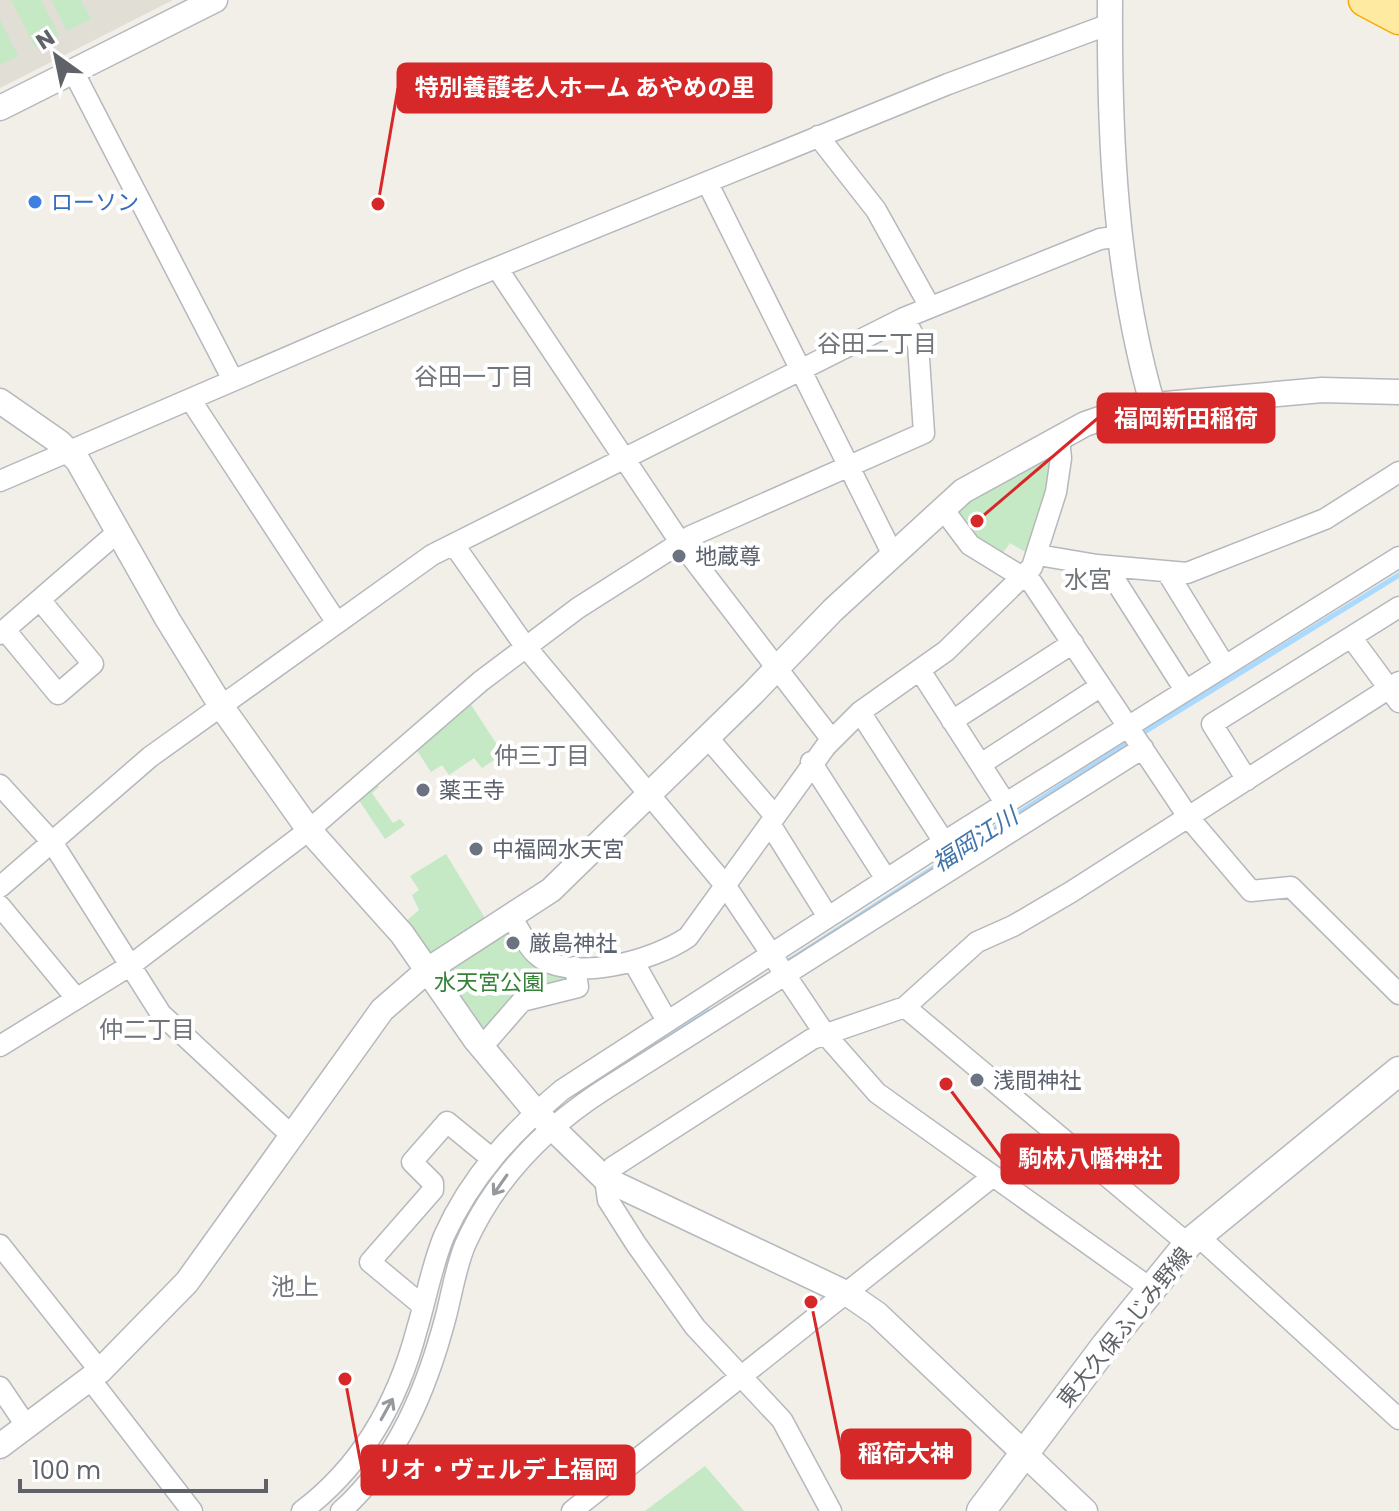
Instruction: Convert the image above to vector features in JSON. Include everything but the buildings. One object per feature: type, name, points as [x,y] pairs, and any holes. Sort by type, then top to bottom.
[{"type":"highway","points":[[1365,0],[1399,18]]},
{"type":"main road","name":"東大久保ふじみ野線","points":[[981,1511],[1150,1288],[1193,1240],[1399,1071]]},
{"type":"street","points":[[0,108],[215,0]]},
{"type":"street","points":[[0,481],[497,268],[1110,12],[1121,236],[1131,327],[1153,406]]},
{"type":"street","points":[[73,71],[233,380]]},
{"type":"street","points":[[818,136],[876,210],[930,307]]},
{"type":"street","points":[[707,182],[893,555]]},
{"type":"street","points":[[0,887],[150,757],[432,555],[904,318],[1100,239],[1121,236]]},
{"type":"street","points":[[497,268],[680,542],[832,740]]},
{"type":"street","points":[[0,1046],[131,965],[309,830],[525,646],[680,542],[924,433],[918,344],[904,318]]},
{"type":"street","points":[[0,1446],[95,1375],[139,1336],[187,1282],[382,1010],[429,969],[551,890],[708,738],[833,610],[963,491],[1096,420],[1153,406],[1322,390],[1399,392]]},
{"type":"street","points":[[190,399],[337,623]]},
{"type":"street","points":[[0,401],[71,453],[221,706],[309,830],[429,969],[482,1047],[543,1119],[605,1179],[848,1294],[899,1334],[1085,1511]]},
{"type":"street","points":[[512,918],[536,954],[554,964],[575,967],[633,961],[666,950],[688,937],[811,762],[860,712],[921,672],[1024,577],[1038,555],[1056,492],[1061,458],[1059,438]]},
{"type":"street","points":[[1038,555],[1106,566],[1187,573],[1325,519],[1399,472]]},
{"type":"street","points":[[943,509],[970,545],[1032,583],[1189,818],[1251,891],[1291,887],[1399,994]]},
{"type":"street","points":[[40,600],[93,664],[58,694],[2,632],[119,531]]},
{"type":"street","points":[[454,545],[525,646],[725,885],[825,1034],[877,1093],[1150,1288]]},
{"type":"street","points":[[302,1511],[343,1474],[387,1410],[401,1383],[443,1238],[467,1190],[491,1158],[543,1119],[784,974],[1136,737],[1185,690],[1399,557]]},
{"type":"street","points":[[1106,566],[1185,690]]},
{"type":"street","points":[[1167,572],[1225,666]]},
{"type":"street","points":[[1247,780],[1212,724],[1399,607]]},
{"type":"street","points":[[831,1511],[782,1420],[741,1378],[664,1287],[608,1200],[605,1179],[613,1167],[825,1034],[905,1007],[977,942],[1013,926],[1395,691],[1351,637]]},
{"type":"street","points":[[952,721],[1073,643]]},
{"type":"street","points":[[921,672],[1006,804]]},
{"type":"street","points":[[981,764],[1101,686]]},
{"type":"street","points":[[860,712],[944,842]]},
{"type":"street","points":[[341,1511],[381,1466],[420,1398],[464,1249],[479,1217],[562,1090],[944,842],[1006,804],[1136,737]]},
{"type":"street","points":[[708,738],[772,820],[828,917]]},
{"type":"street","points":[[811,762],[886,879]]},
{"type":"street","points":[[0,785],[52,842],[161,1014],[291,1135]]},
{"type":"street","points":[[0,906],[76,998]]},
{"type":"street","points":[[633,961],[667,1021]]},
{"type":"street","points":[[482,1047],[522,1001],[578,987],[575,967]]},
{"type":"street","points":[[905,1007],[1193,1240],[1399,1419]]},
{"type":"street","points":[[423,1306],[370,1262],[433,1190],[433,1183],[412,1162],[447,1122],[491,1158]]},
{"type":"street","points":[[572,1511],[992,1177]]},
{"type":"street","points":[[0,1245],[192,1511]]},
{"type":"street","points":[[0,1387],[27,1427]]},
{"type":"shaded area","points":[[0,0],[173,0],[0,88]]},
{"type":"green space","points":[[11,0],[41,0],[59,35],[35,47]]},
{"type":"green space","points":[[51,0],[81,0],[91,19],[67,31]]},
{"type":"green space","points":[[0,20],[18,56],[0,65]]},
{"type":"green space","points":[[1047,458],[1051,462],[1040,523],[1029,554],[1010,543],[999,558],[975,543],[953,515],[959,507]]},
{"type":"green space","points":[[468,700],[503,754],[482,768],[474,758],[449,775],[442,765],[431,772],[414,746]]},
{"type":"green space","points":[[377,784],[379,787],[372,793],[393,823],[400,819],[405,825],[385,839],[356,796]]},
{"type":"green space","points":[[446,854],[488,923],[430,953],[404,923],[419,910],[412,895],[419,890],[410,876]]},
{"type":"green space","name":"水天宮公園","points":[[515,931],[572,979],[521,997],[487,1036],[446,978],[448,966]]},
{"type":"green space","points":[[705,1466],[744,1511],[645,1511]]},
{"type":"waterway","name":"福岡江川","points":[[1141,734],[1399,575]]},
{"type":"waterway","name":"福岡江川","points":[[784,964],[1132,740]]},
{"type":"waterway","name":"福岡江川","points":[[639,1056],[708,1012]]},
{"type":"place","name":"ローソン","points":[[35,202]]},
{"type":"place","name":"特別養護老人ホーム あやめの里","points":[[378,204]]},
{"type":"place","name":"福岡新田稲荷","points":[[977,521]]},
{"type":"place","name":"地蔵尊","points":[[679,556]]},
{"type":"place","name":"薬王寺","points":[[423,790]]},
{"type":"place","name":"中福岡水天宮","points":[[476,849]]},
{"type":"place","name":"厳島神社","points":[[513,943]]},
{"type":"place","name":"浅間神社","points":[[977,1080]]},
{"type":"place","name":"駒林八幡神社","points":[[946,1084]]},
{"type":"place","name":"稲荷大神","points":[[811,1302]]},
{"type":"place","name":"リオ・ヴェルデ上福岡","points":[[345,1379]]},
{"type":"district","name":"谷田二丁目","points":[[877,344]]},
{"type":"district","name":"谷田一丁目","points":[[474,377]]},
{"type":"district","name":"水宮","points":[[1088,580]]},
{"type":"district","name":"仲三丁目","points":[[542,756]]},
{"type":"district","name":"仲二丁目","points":[[147,1030]]},
{"type":"district","name":"池上","points":[[295,1287]]}]
